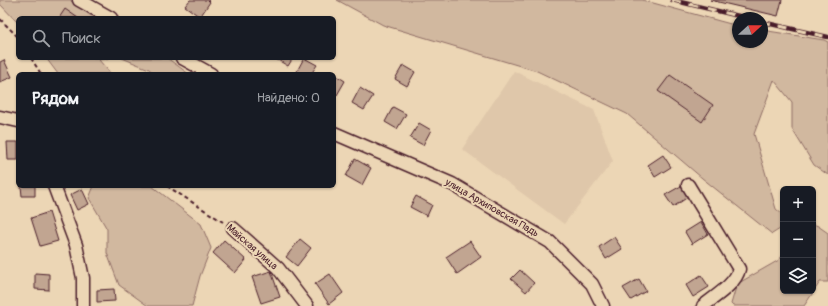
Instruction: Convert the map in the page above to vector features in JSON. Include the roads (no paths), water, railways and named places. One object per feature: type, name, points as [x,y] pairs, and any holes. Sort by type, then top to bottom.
[{"type":"street","points":[[79,0],[107,16]]},
{"type":"street","points":[[186,60],[207,72]]},
{"type":"street","points":[[0,117],[16,121]]},
{"type":"street","name":"улица Архиповская Падь","points":[[336,134],[452,184],[550,242],[592,284],[603,306]]},
{"type":"street","points":[[688,185],[739,269],[738,275],[734,281],[703,306]]},
{"type":"street","points":[[55,188],[76,245],[83,278],[83,306]]},
{"type":"street","name":"Майская улица","points":[[232,228],[278,268],[307,306]]},
{"type":"railway","points":[[672,0],[732,14]]},
{"type":"railway","points":[[768,23],[828,37]]}]
